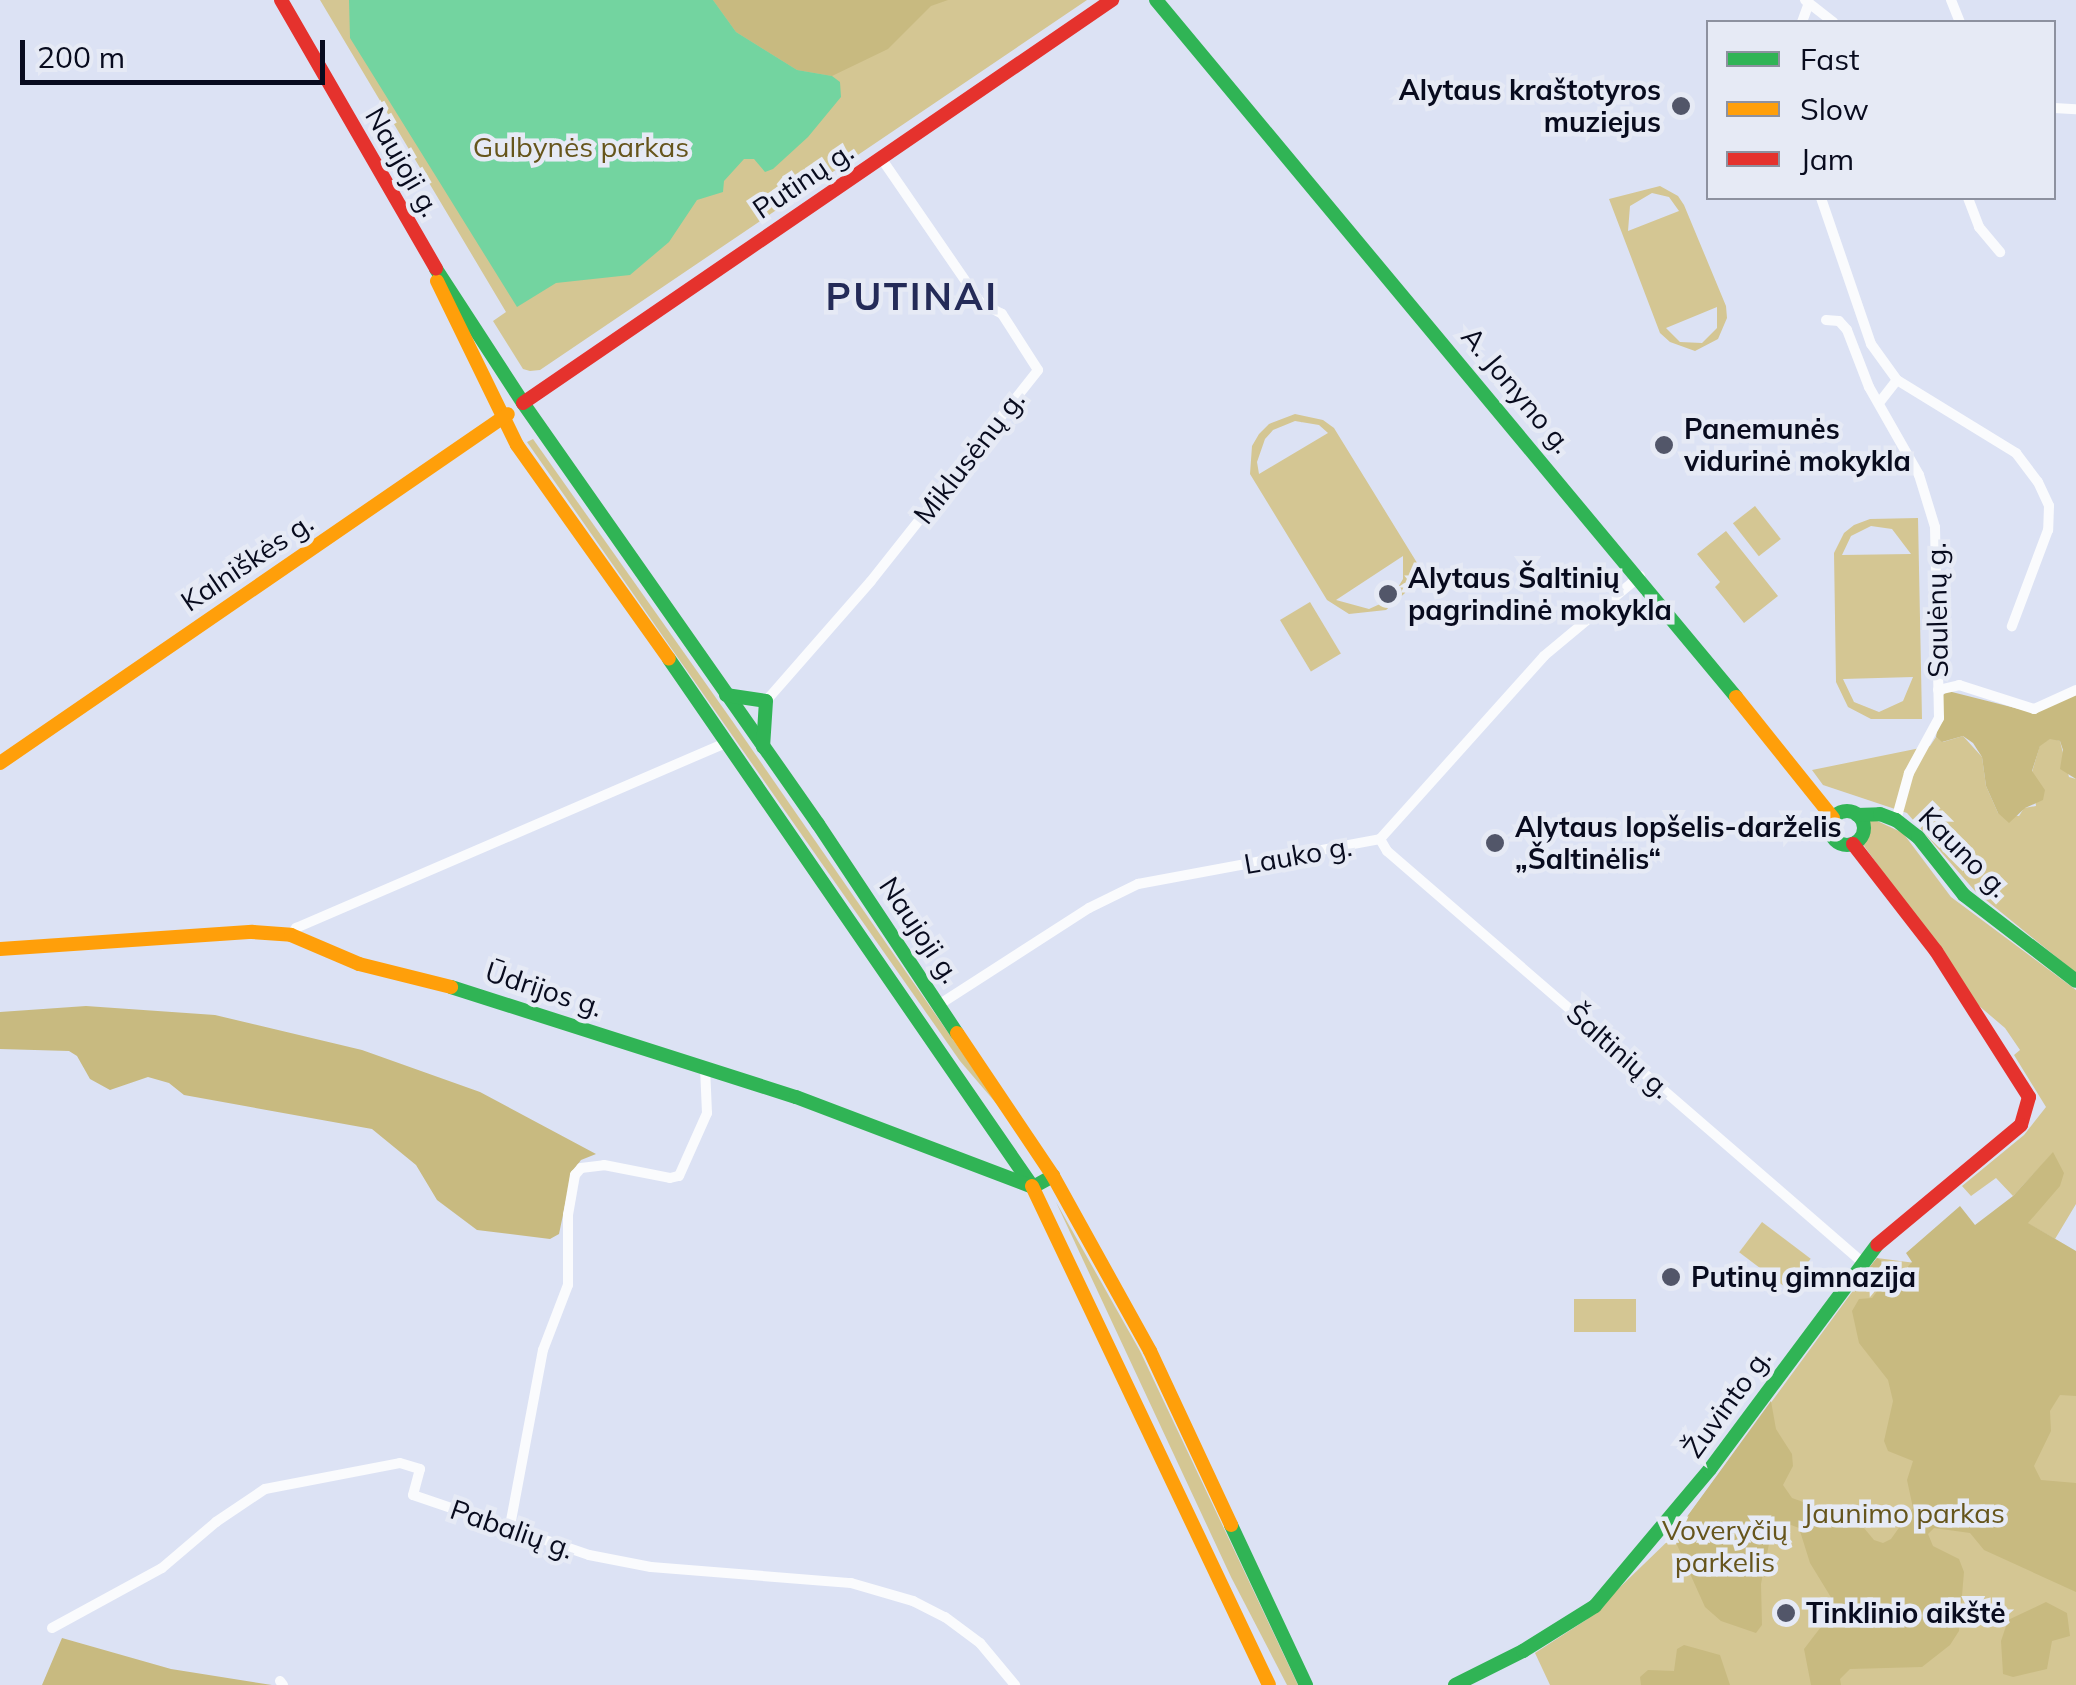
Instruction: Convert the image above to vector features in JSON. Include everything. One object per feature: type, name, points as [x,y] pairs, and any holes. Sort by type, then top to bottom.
[{"type":"main road","name":"Naujoji g.","points":[[282,0],[421,245],[524,403],[940,1004],[1053,1176],[1150,1351],[1306,1685]]},
{"type":"main road","name":"Putinų g.","points":[[524,403],[1112,0]]},
{"type":"main road","name":"A. Jonyno g.","points":[[1156,0],[1640,576],[1833,818]]},
{"type":"main road","name":"Naujoji g.","points":[[421,245],[517,445],[728,742],[1033,1187],[1270,1685]]},
{"type":"main road","name":"Kalniškės g.","points":[[0,764],[524,403]]},
{"type":"main road","points":[[726,695],[766,701],[763,747]]},
{"type":"main road","points":[[1842,812],[1857,815],[1864,828],[1853,844],[1841,844],[1832,837],[1833,818],[1842,812]]},
{"type":"main road","name":"Kauno g.","points":[[1857,815],[1880,814],[1896,820],[1918,837],[1964,895],[2076,981]]},
{"type":"main road","name":"Žuvinto g.","points":[[1455,1685],[1552,1635],[1594,1606],[1702,1480],[1862,1261],[1897,1224],[2022,1125],[2029,1108],[2022,1080],[1936,952],[1853,844]]},
{"type":"main road","name":"Ūdrijos g.","points":[[0,949],[252,932],[291,935],[359,964],[496,998],[818,1104],[1033,1187]]},
{"type":"main road","points":[[1033,1187],[1053,1176]]},
{"type":"street","points":[[1807,2],[1830,20]]},
{"type":"street","name":"Miklusėnų g.","points":[[766,701],[871,581],[1038,370],[1002,314],[980,302],[881,158]]},
{"type":"street","points":[[1823,200],[1872,344],[1896,380],[2016,453],[2038,482],[2049,506],[2048,530],[2012,626]]},
{"type":"street","points":[[1969,200],[1978,227],[2000,252]]},
{"type":"street","name":"Saulėnų g.","points":[[1826,320],[1839,322],[1848,330],[1879,403],[1919,475],[1935,526],[1938,718],[1910,774],[1896,820]]},
{"type":"street","points":[[1879,403],[1896,380]]},
{"type":"street","name":"Lauko g.","points":[[940,1004],[1089,908],[1138,884],[1380,839],[1544,656],[1640,576]]},
{"type":"street","points":[[1938,690],[1960,685],[2034,709],[2076,690]]},
{"type":"street","points":[[291,935],[296,928],[728,742]]},
{"type":"street","name":"Šaltinių g.","points":[[1380,839],[1387,851],[1862,1261]]},
{"type":"street","points":[[510,1526],[544,1350],[568,1284],[568,1215],[575,1175],[581,1168],[604,1165],[670,1178],[678,1176],[707,1113],[704,1068]]},
{"type":"street","name":"Pabalių g.","points":[[52,1628],[162,1568],[239,1505],[278,1484],[400,1463],[420,1469],[413,1495],[510,1526],[520,1535],[620,1564],[772,1575],[879,1589],[946,1616],[991,1653],[1016,1685]]},
{"type":"green space","name":"Gulbynės parkas","points":[[320,0],[1087,0],[540,370],[530,371],[523,369],[493,321],[506,312]]},
{"type":"green space","points":[[713,0],[948,0],[931,6],[888,49],[832,76],[797,70],[736,32]]},
{"type":"green space","points":[[1660,186],[1678,196],[1726,306],[1727,318],[1718,339],[1695,351],[1670,342],[1660,333],[1609,199]],"holes":[[[1652,193],[1669,197],[1679,211],[1628,231],[1630,206]],[[1717,307],[1717,328],[1702,343],[1680,342],[1666,328]]]},
{"type":"green space","points":[[1295,414],[1323,420],[1334,428],[1427,579],[1421,582],[1412,570],[1405,593],[1386,610],[1349,614],[1327,600],[1250,474],[1252,446],[1269,424]],"holes":[[[1295,421],[1319,425],[1328,433],[1259,474],[1257,462],[1265,439],[1273,430]],[[1403,556],[1403,579],[1391,599],[1369,609],[1336,600]]]},
{"type":"green space","points":[[533,439],[1001,1109],[960,1061],[527,442]]},
{"type":"green space","points":[[1755,506],[1781,539],[1759,556],[1733,523]]},
{"type":"green space","points":[[1918,518],[1922,719],[1871,719],[1848,707],[1836,682],[1834,553],[1844,533],[1870,519]],"holes":[[[1871,526],[1892,529],[1911,554],[1842,555],[1851,536]],[[1913,677],[1903,701],[1879,712],[1854,702],[1843,679]]]},
{"type":"green space","points":[[1726,531],[1778,596],[1744,623],[1715,587],[1720,582],[1697,554]]},
{"type":"green space","points":[[1310,602],[1341,653],[1311,671],[1280,620]]},
{"type":"green space","points":[[1948,691],[2031,712],[2076,695],[2076,779],[2060,769],[2060,741],[2050,739],[2040,746],[2032,771],[2045,790],[2043,800],[2025,808],[2009,823],[1998,813],[1986,786],[1982,757],[1973,743],[1963,736],[1942,742],[1936,737],[1943,695]]},
{"type":"green space","points":[[1963,736],[1982,757],[1986,786],[1998,813],[2019,816],[2024,808],[2036,806],[2032,772],[2040,745],[2051,738],[2060,741],[2069,777],[2076,779],[2076,973],[1975,891],[1907,813],[1823,785],[1812,770],[1930,746],[1936,737],[1943,742]]},
{"type":"green space","points":[[1873,819],[1903,833],[1951,897],[2076,990],[2076,1204],[2055,1239],[2027,1223],[2053,1153],[2013,1196],[1996,1178],[1971,1196],[1962,1186],[2024,1135],[2046,1107],[2014,1055],[2020,1050],[2005,1028],[1978,1005],[1857,836],[1859,825]]},
{"type":"green space","points":[[86,1006],[215,1015],[362,1050],[480,1092],[596,1154],[581,1160],[572,1172],[559,1234],[550,1239],[477,1230],[437,1200],[416,1165],[372,1129],[184,1095],[169,1083],[148,1077],[110,1090],[90,1079],[77,1056],[69,1051],[0,1049],[0,1012]]},
{"type":"green space","name":"Voveryčių parkelis","points":[[2053,1152],[2064,1173],[2060,1186],[2028,1223],[2076,1251],[2076,1396],[2060,1395],[2050,1411],[2051,1431],[2034,1466],[2041,1480],[2076,1483],[2076,1592],[1984,1550],[1970,1533],[1934,1528],[1928,1534],[1933,1546],[1959,1559],[1964,1572],[1959,1631],[1950,1645],[1922,1667],[1850,1669],[1840,1679],[1841,1685],[1811,1685],[1804,1649],[1827,1619],[1832,1599],[1810,1563],[1799,1528],[1791,1525],[1779,1529],[1770,1539],[1761,1584],[1762,1625],[1756,1633],[1721,1621],[1705,1607],[1673,1536],[1771,1401],[1776,1429],[1792,1454],[1793,1466],[1783,1485],[1792,1498],[1859,1522],[1874,1540],[1883,1543],[1891,1539],[1913,1508],[1907,1480],[1913,1461],[1888,1451],[1884,1441],[1893,1401],[1888,1380],[1859,1343],[1852,1311],[1859,1299],[1872,1298],[1878,1290],[1863,1275],[1877,1258],[1902,1273],[1912,1262],[1906,1253],[1960,1206],[1975,1225],[2013,1196]]},
{"type":"green space","points":[[1056,1202],[1140,1351],[1298,1685],[1287,1685],[1231,1577]]},
{"type":"green space","points":[[1762,1222],[1811,1259],[1788,1289],[1739,1252]]},
{"type":"green space","name":"Jaunimo parkas","points":[[1877,1258],[2076,1284],[2076,1685],[1550,1685],[1535,1653],[1586,1620],[1673,1536]]},
{"type":"green space","points":[[1574,1299],[1636,1299],[1636,1332],[1574,1332]]},
{"type":"green space","points":[[2046,1602],[2067,1613],[2070,1636],[2052,1641],[2047,1669],[2013,1677],[2003,1674],[2001,1641],[2008,1620]]},
{"type":"green space","points":[[62,1638],[171,1669],[272,1685],[42,1685]]},
{"type":"green space","points":[[1684,1645],[1720,1655],[1730,1685],[1641,1685],[1640,1677],[1648,1670],[1674,1671],[1677,1649]]},
{"type":"shaded area","name":"Gulbynės parkas","points":[[349,0],[713,0],[736,32],[797,70],[832,76],[840,82],[841,97],[808,137],[773,169],[765,172],[754,159],[744,159],[724,181],[723,192],[697,200],[669,242],[630,275],[556,283],[517,307],[350,38]]},
{"type":"traffic: fast","points":[[1156,0],[1736,697]]},
{"type":"traffic: fast","points":[[436,269],[523,403],[818,824],[957,1033]]},
{"type":"traffic: fast","points":[[669,659],[1032,1186]]},
{"type":"traffic: fast","points":[[726,695],[766,701],[763,747]]},
{"type":"traffic: fast","points":[[1847,811],[1859,816],[1864,828],[1859,840],[1847,845],[1835,840],[1830,828],[1835,816],[1847,811]]},
{"type":"traffic: fast","points":[[1857,815],[1880,814],[1896,820],[1918,837],[1964,895],[2076,981]]},
{"type":"traffic: fast","points":[[451,987],[796,1097],[1033,1187],[1053,1176]]},
{"type":"traffic: fast","points":[[1455,1685],[1523,1651],[1595,1606],[1710,1469],[1877,1245]]},
{"type":"traffic: fast","points":[[1231,1525],[1306,1685]]},
{"type":"traffic: slow","points":[[437,281],[517,445],[669,659]]},
{"type":"traffic: slow","points":[[0,763],[508,414]]},
{"type":"traffic: slow","points":[[1736,697],[1833,818]]},
{"type":"traffic: slow","points":[[0,949],[252,932],[291,935],[359,964],[451,987]]},
{"type":"traffic: slow","points":[[957,1033],[1053,1176],[1150,1351],[1231,1525]]},
{"type":"traffic: slow","points":[[1032,1186],[1269,1685]]},
{"type":"traffic: jam","points":[[281,0],[436,269]]},
{"type":"traffic: jam","points":[[523,403],[1112,0]]},
{"type":"traffic: jam","points":[[1853,844],[1936,951],[2029,1097],[2021,1125],[1877,1245]]},
{"type":"place","name":"Alytaus kraštotyros muziejus","points":[[1681,106]]},
{"type":"place","name":"Panemunės vidurinė mokykla","points":[[1664,445]]},
{"type":"place","name":"Alytaus Šaltinių pagrindinė mokykla","points":[[1388,594]]},
{"type":"place","name":"Alytaus lopšelis-darželis „Šaltinėlis“","points":[[1495,843]]},
{"type":"place","name":"Putinų gimnazija","points":[[1671,1277]]},
{"type":"place","name":"Tinklinio aikštė","points":[[1786,1613]]},
{"type":"district","name":"PUTINAI","points":[[912,297]]}]
